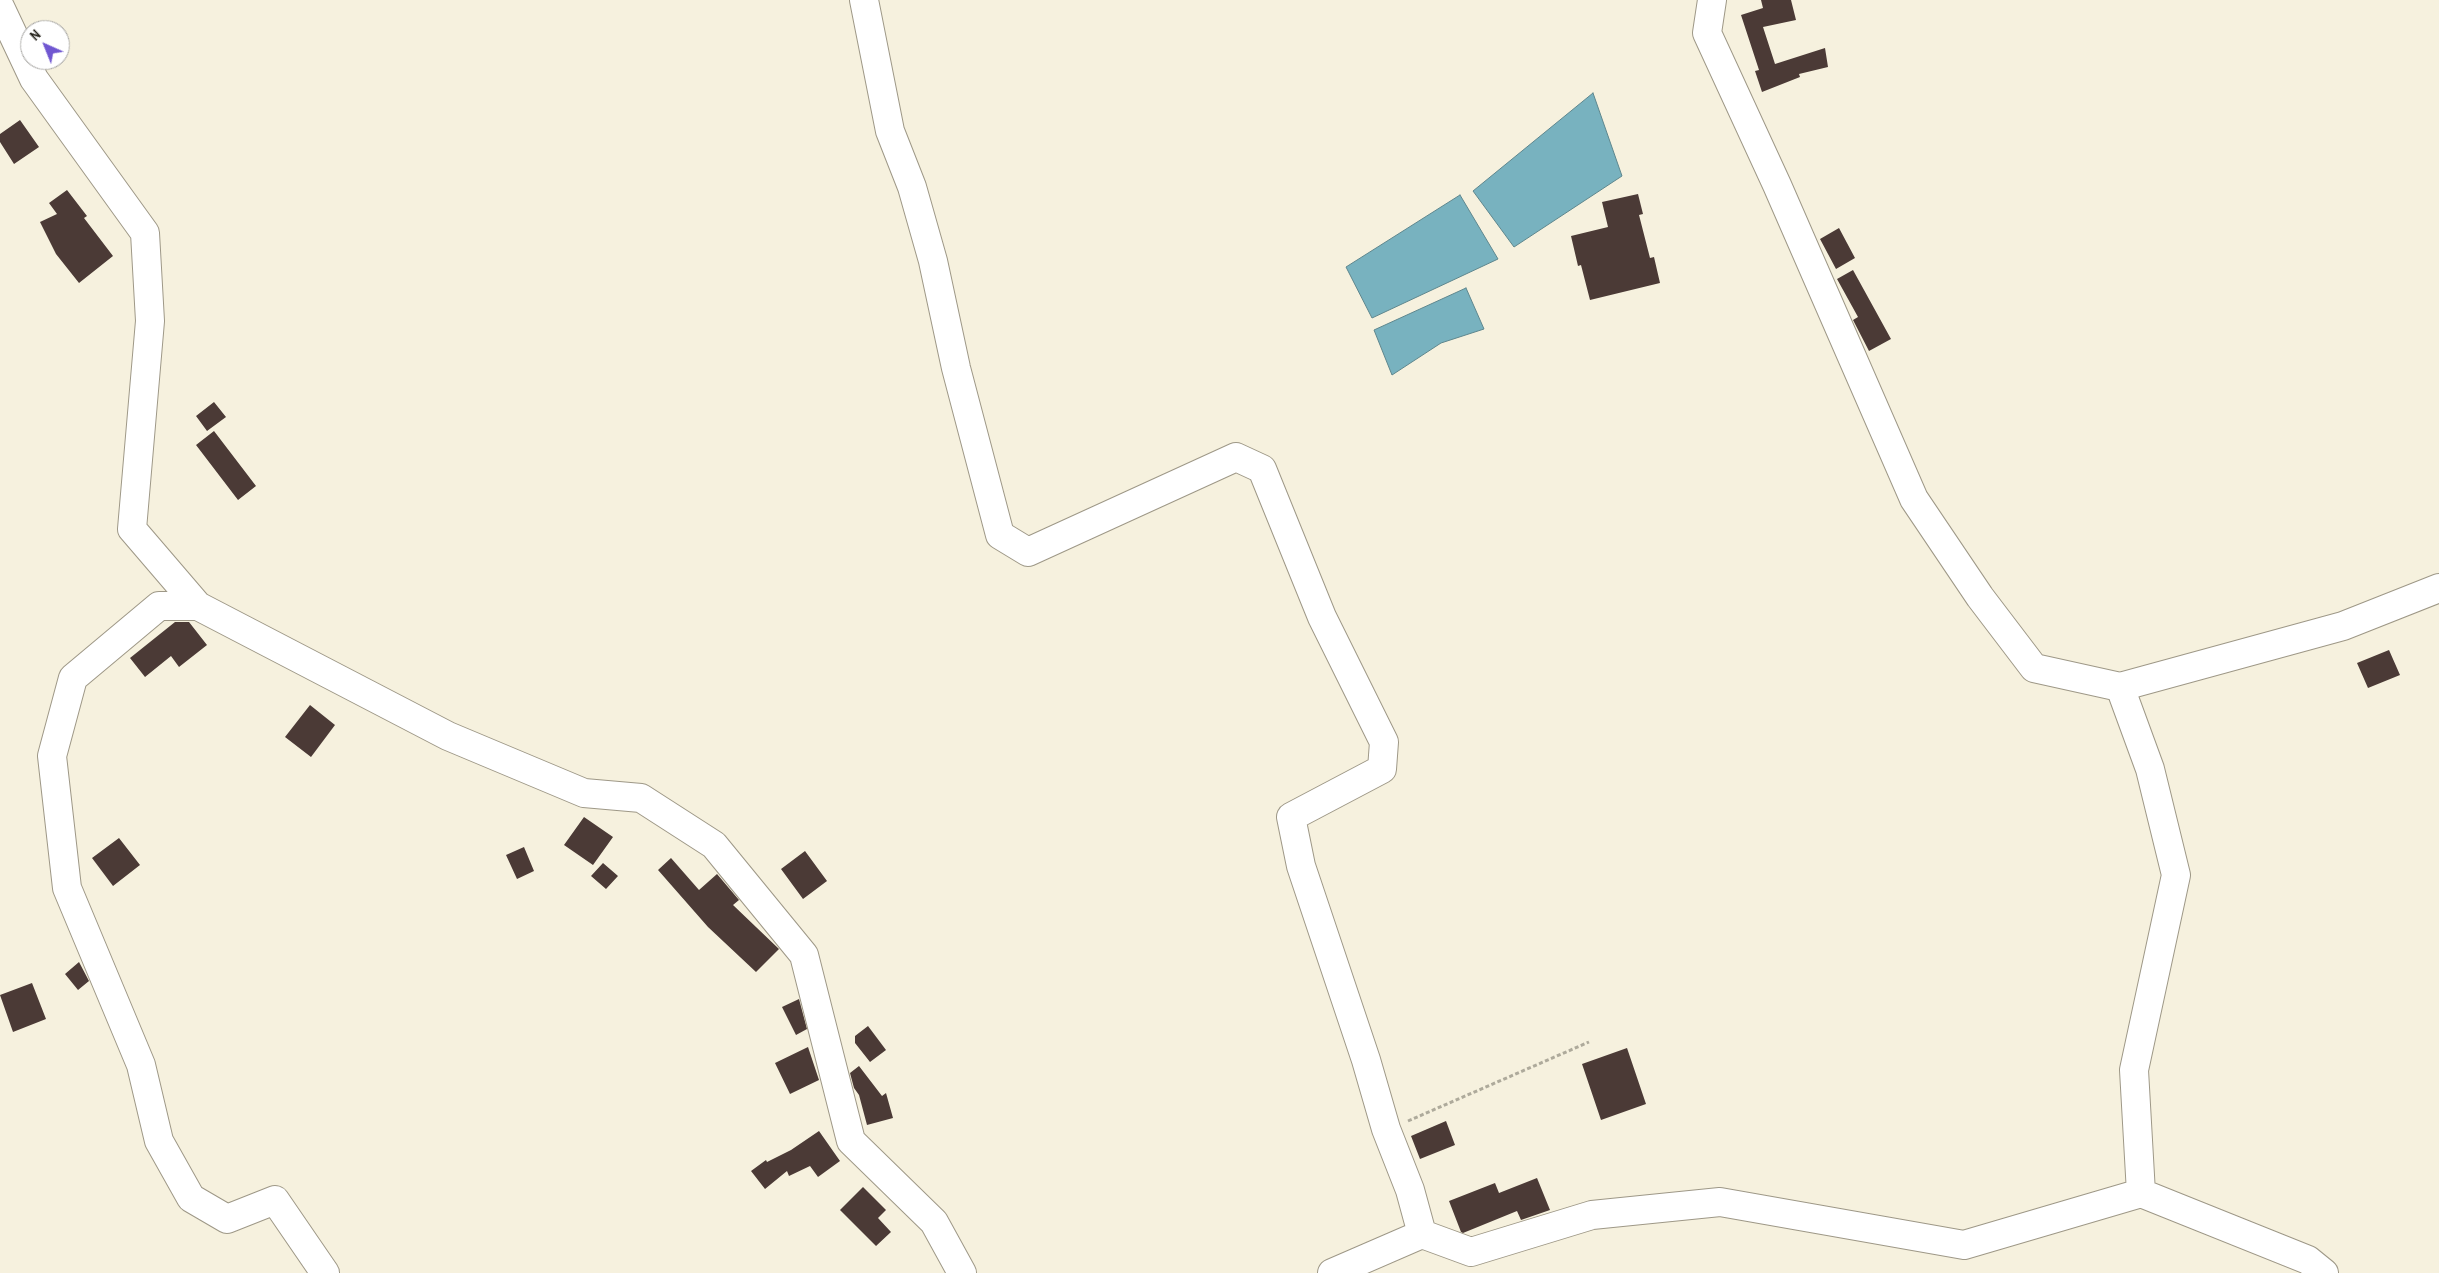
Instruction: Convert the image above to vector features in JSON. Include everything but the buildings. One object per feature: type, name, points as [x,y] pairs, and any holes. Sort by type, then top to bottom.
[{"type":"street","points":[[864,0],[890,131],[912,186],[933,261],[956,368],[1000,535],[1028,552],[1236,457],[1262,470],[1322,617],[1384,742],[1382,768],[1291,817],[1300,866],[1366,1060],[1386,1130],[1410,1190],[1422,1234]]},
{"type":"street","points":[[1712,0],[1708,33],[1777,185],[1914,499],[1980,597],[2034,668],[2120,688],[2343,626],[2439,588]]},
{"type":"street","points":[[0,7],[34,79],[145,233],[150,321],[132,529],[198,606],[448,736],[584,793],[641,798],[714,845],[804,955],[850,1141],[934,1222],[962,1273]]},
{"type":"street","points":[[198,606],[159,606],[73,678],[52,756],[67,888],[141,1065],[159,1140],[191,1198],[228,1219],[275,1200],[325,1273]]},
{"type":"street","points":[[2120,688],[2150,769],[2176,875],[2134,1070],[2141,1193]]},
{"type":"street","points":[[1332,1273],[1422,1234],[1471,1252],[1592,1215],[1720,1202],[1964,1244],[2141,1193],[2308,1260],[2324,1273]]},
{"type":"path","points":[[1386,1130],[1589,1042]]},
{"type":"water","points":[[1593,93],[1622,176],[1514,247],[1473,191]]},
{"type":"water","points":[[1460,195],[1498,259],[1372,318],[1346,267]]},
{"type":"water","points":[[1466,288],[1484,329],[1441,343],[1392,375],[1374,330]]}]
